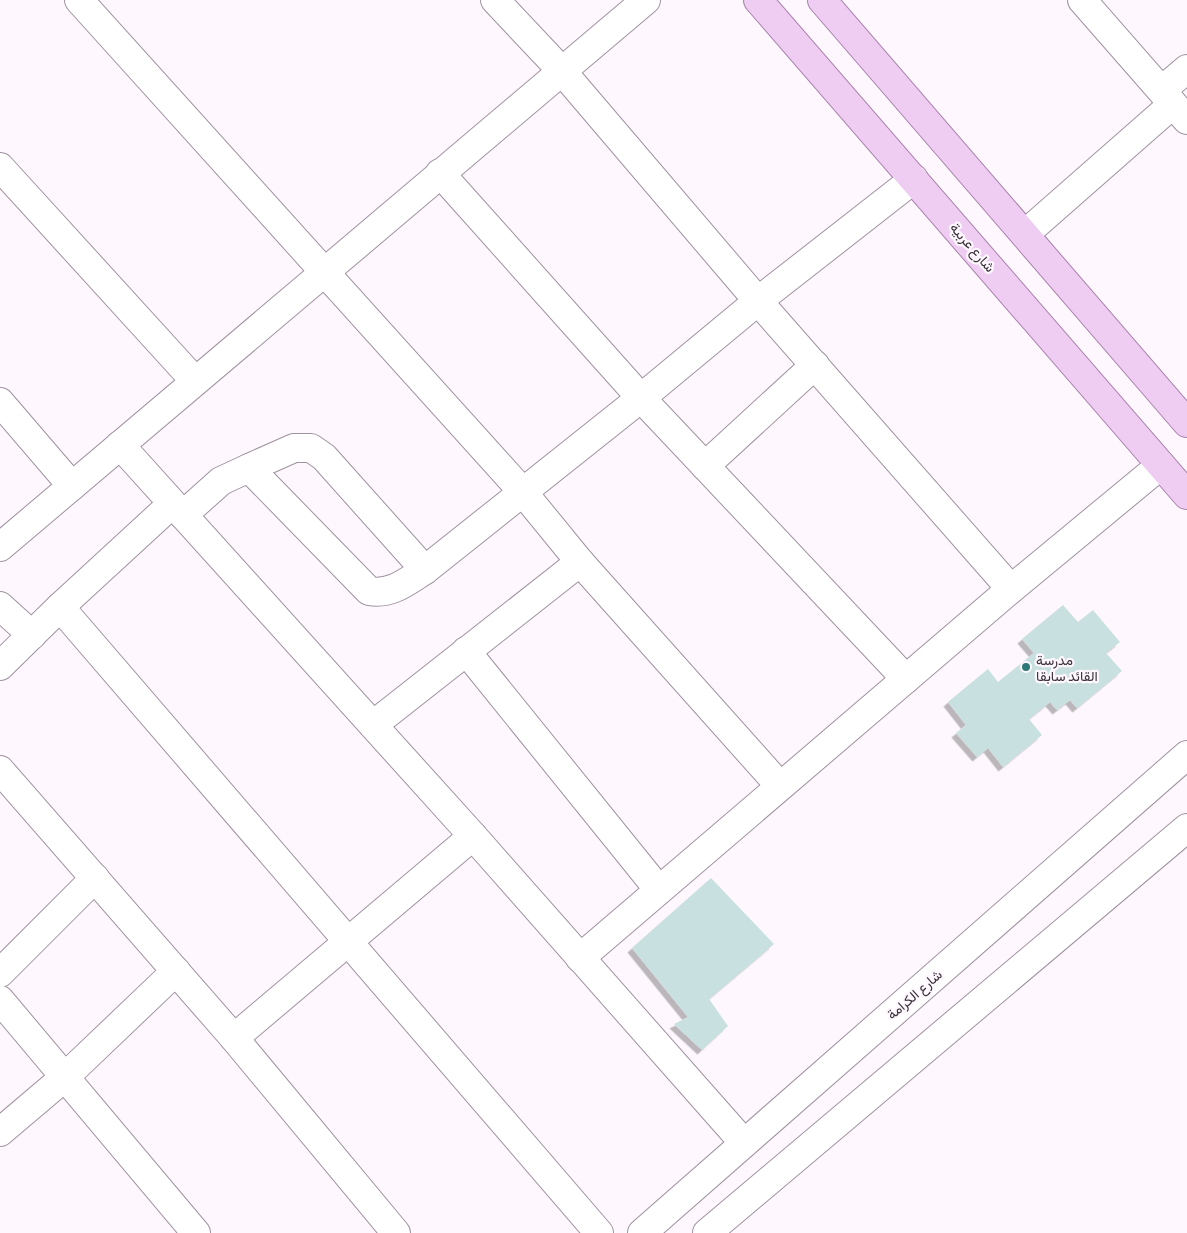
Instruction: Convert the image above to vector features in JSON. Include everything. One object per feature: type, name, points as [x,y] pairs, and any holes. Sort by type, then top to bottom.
[{"type":"main road","name":"شارع عربية","points":[[758,0],[1187,495]]},
{"type":"main road","points":[[822,0],[1187,423]]},
{"type":"street","points":[[80,0],[522,491],[580,562],[780,786]]},
{"type":"street","points":[[495,0],[561,70],[758,301],[1011,589]]},
{"type":"street","points":[[0,546],[646,0]]},
{"type":"street","points":[[1082,0],[1174,105]]},
{"type":"street","points":[[1025,234],[1174,105],[1187,69]]},
{"type":"street","points":[[0,167],[195,381]]},
{"type":"street","points":[[440,173],[641,398],[906,679]]},
{"type":"street","points":[[249,468],[369,592],[380,593],[394,590],[425,570],[641,398],[758,301],[914,179]]},
{"type":"street","points":[[705,466],[815,366]]},
{"type":"street","points":[[0,402],[72,486]]},
{"type":"street","points":[[120,445],[373,725],[744,1142]]},
{"type":"street","points":[[0,666],[60,607],[178,509],[221,481],[294,448],[310,448],[324,457],[425,570]]},
{"type":"street","points":[[580,958],[1011,589],[1160,465]]},
{"type":"street","points":[[373,725],[580,562]]},
{"type":"street","points":[[0,606],[32,634]]},
{"type":"street","points":[[60,607],[599,1233]]},
{"type":"street","points":[[466,651],[659,890]]},
{"type":"street","name":"شارع الكرامة","points":[[642,1233],[1187,755]]},
{"type":"street","points":[[0,770],[234,1038],[396,1233]]},
{"type":"street","points":[[707,1233],[1187,828]]},
{"type":"street","points":[[234,1038],[472,836]]},
{"type":"street","points":[[0,972],[95,878]]},
{"type":"street","points":[[0,1132],[66,1076],[176,971]]},
{"type":"street","points":[[0,1000],[66,1076],[196,1233]]},
{"type":"building","points":[[1063,605],[1078,622],[1093,610],[1120,642],[1106,653],[1122,671],[1077,708],[1070,700],[1057,710],[1050,702],[1029,719],[1042,735],[1003,767],[988,748],[977,757],[956,733],[966,725],[948,702],[988,669],[998,682],[1034,653],[1022,639]]},
{"type":"building","points":[[711,878],[774,944],[709,999],[728,1026],[702,1050],[674,1024],[688,1017],[632,948]]},
{"type":"place","name":"مدرسة القائد سابقا","points":[[1026,667]]}]
